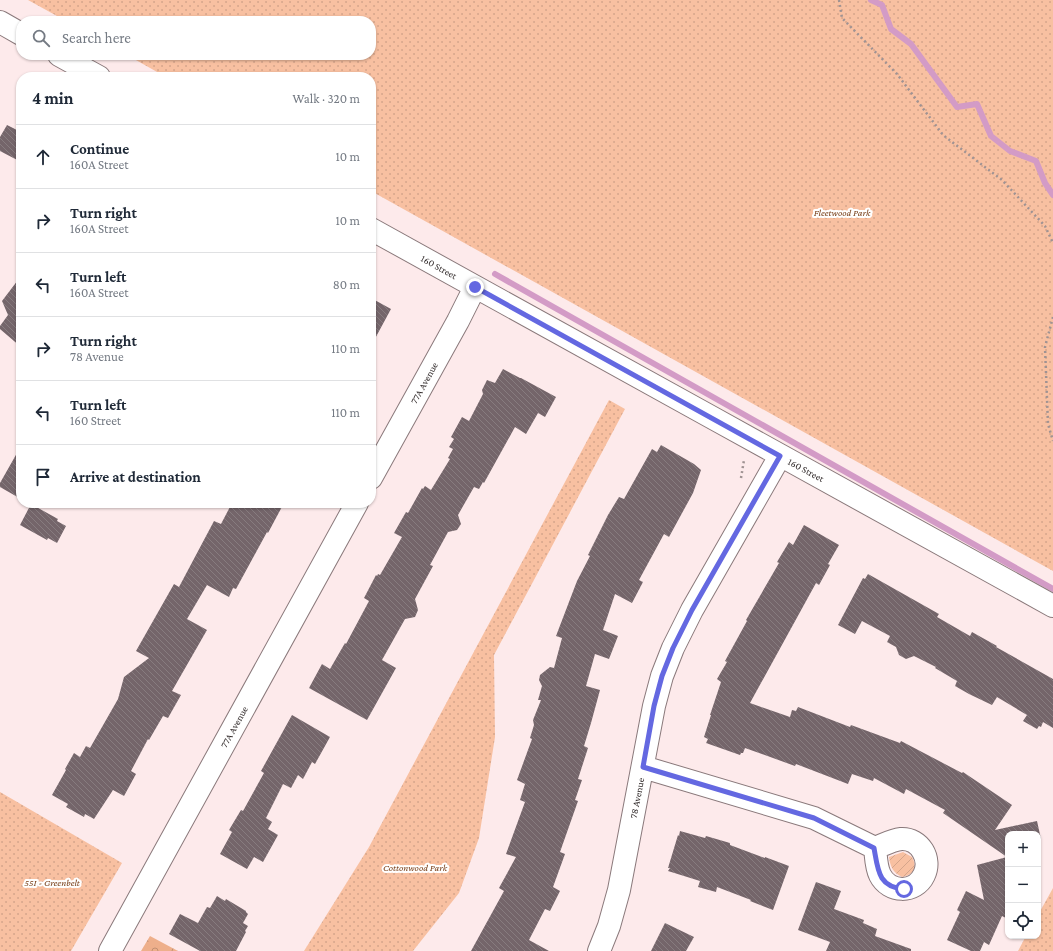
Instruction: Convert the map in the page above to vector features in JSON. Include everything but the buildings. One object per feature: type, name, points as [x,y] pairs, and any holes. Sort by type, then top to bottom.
[{"type":"street","points":[[68,60],[90,72]]},
{"type":"street","name":"160 Street","points":[[376,232],[1053,606]]},
{"type":"street","name":"77A Avenue","points":[[376,469],[458,321],[475,287]]},
{"type":"street","name":"78 Avenue","points":[[599,951],[609,926],[619,890],[654,706],[662,676],[673,648],[692,610],[780,456]]},
{"type":"street","name":"77A Avenue","points":[[110,951],[354,508]]},
{"type":"street","points":[[643,767],[814,818],[874,848]]},
{"type":"path","points":[[840,0],[842,18],[897,74],[943,135],[1002,180],[1045,226],[1053,243]]},
{"type":"path","points":[[1053,317],[1045,347],[1048,424],[1053,441]]},
{"type":"green space","name":"Fleetwood Park","points":[[28,0],[1053,0],[1053,571],[376,194],[376,72],[157,72],[136,60],[376,60],[376,16],[57,16]]},
{"type":"green space","name":"Cottonwood Park","points":[[609,400],[625,409],[494,655],[495,737],[479,838],[459,893],[413,951],[304,951],[369,847]]},
{"type":"green space","name":"55I - Greenbelt","points":[[0,792],[122,863],[71,951],[0,951]]},
{"type":"green space","points":[[903,852],[912,857],[915,864],[912,873],[902,877],[892,869],[889,857]]},
{"type":"green space","points":[[1053,888],[1053,951],[1018,951],[1024,939],[1041,939],[1041,910]]},
{"type":"green space","points":[[150,936],[178,951],[141,951]]},
{"type":"waterway","points":[[871,0],[882,5],[891,29],[911,44],[957,107],[977,104],[991,136],[1010,151],[1036,161],[1045,183],[1053,195]]},
{"type":"waterway","points":[[495,274],[1053,589]]},
{"type":"route","points":[[475,287],[780,456],[692,610],[673,648],[662,676],[654,706],[643,767],[814,818],[874,848],[879,874],[883,881],[889,886],[904,889]]}]
